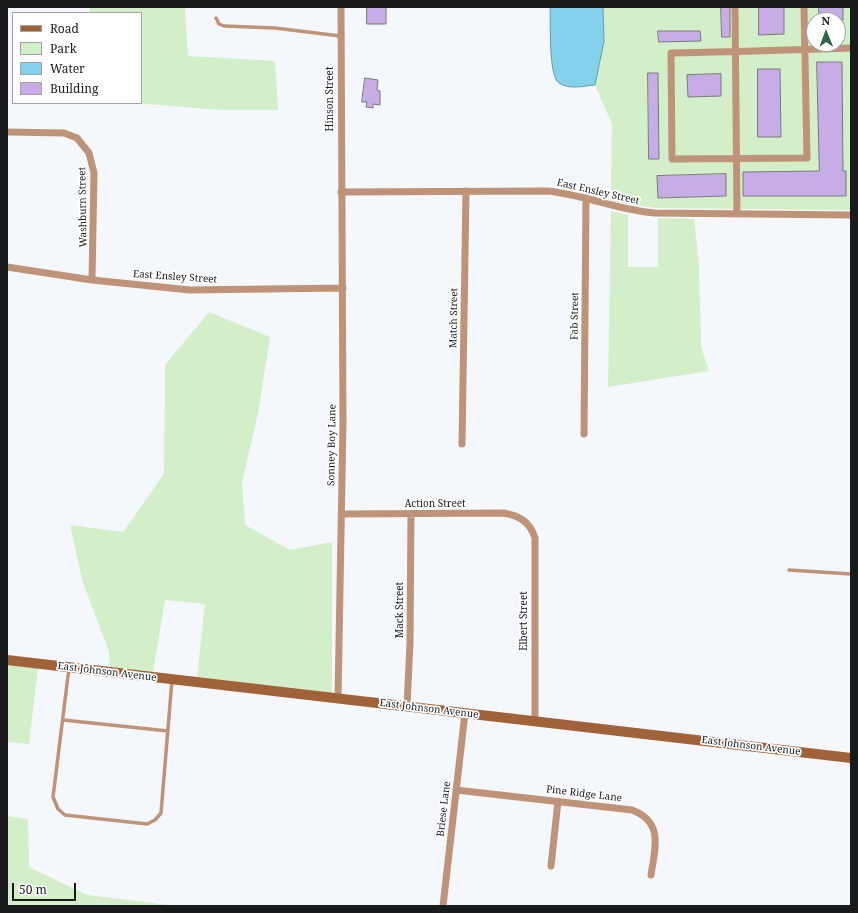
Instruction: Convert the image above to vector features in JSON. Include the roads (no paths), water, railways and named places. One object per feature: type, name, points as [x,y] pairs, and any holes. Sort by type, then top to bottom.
[{"type":"main road","name":"East Johnson Avenue","points":[[7,660],[535,722],[850,755]]},
{"type":"street","name":"Hinson Street","points":[[341,7],[341,192]]},
{"type":"street","points":[[735,7],[737,214]]},
{"type":"street","points":[[804,7],[805,49],[807,158],[672,159],[671,53],[736,52],[805,49],[851,48]]},
{"type":"street","name":"Washburn Street","points":[[7,132],[64,133],[77,138],[89,153],[94,173],[92,280]]},
{"type":"street","name":"Match Street","points":[[462,444],[466,191]]},
{"type":"street","name":"East Ensley Street","points":[[341,192],[548,191],[586,198],[634,211],[655,213],[851,214]]},
{"type":"street","name":"Sonney Boy Lane","points":[[338,699],[343,288],[341,192]]},
{"type":"street","name":"Fab Street","points":[[584,434],[586,198]]},
{"type":"street","name":"East Ensley Street","points":[[7,267],[92,280],[190,290],[343,288]]},
{"type":"street","name":"Action Street","points":[[341,514],[504,513],[516,516],[527,523]]},
{"type":"street","name":"Mack Street","points":[[407,706],[410,643],[410,514]]},
{"type":"street","name":"Elbert Street","points":[[527,523],[532,529],[535,538],[535,722]]},
{"type":"street","name":"Briese Lane","points":[[443,906],[465,713]]},
{"type":"street","name":"Pine Ridge Lane","points":[[456,790],[632,810],[646,817],[652,825],[656,840],[651,875]]},
{"type":"street","points":[[550,866],[558,801]]},
{"type":"lane","points":[[216,18],[219,24],[224,26],[275,28],[340,36]]},
{"type":"lane","points":[[789,570],[851,574]]},
{"type":"lane","points":[[69,667],[53,797],[58,809],[65,815],[147,824],[155,820],[161,813],[172,679]]},
{"type":"lane","points":[[63,720],[168,731]]},
{"type":"water","points":[[550,7],[603,7],[604,41],[595,85],[577,87],[567,86],[559,83],[555,78],[551,48]]}]
